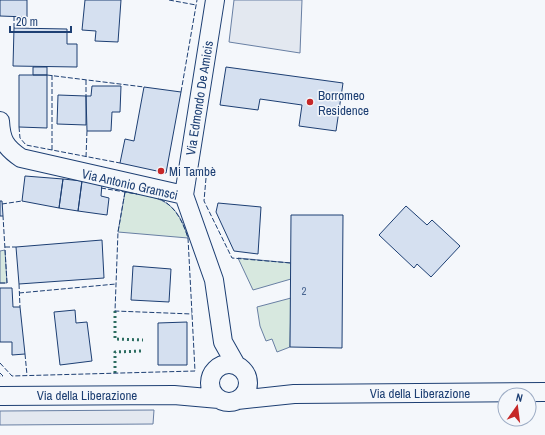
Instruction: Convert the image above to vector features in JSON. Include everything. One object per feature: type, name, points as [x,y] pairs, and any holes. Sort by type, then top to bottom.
[{"type":"street","name":"Via Edmondo De Amicis","points":[[184,195],[215,0]]},
{"type":"street","name":"Via Antonio Gramsci","points":[[0,121],[0,136],[10,151],[20,158],[184,195],[212,274],[223,342],[240,369]]},
{"type":"street","name":"Via Antonio Gramsci","points":[[214,372],[223,342]]},
{"type":"street","name":"Via della Liberazione","points":[[174,395],[202,386],[214,372],[230,364],[240,369],[262,387],[294,394]]},
{"type":"street","points":[[237,400],[246,392],[247,379],[240,369]]},
{"type":"street","points":[[214,372],[211,390],[219,399]]},
{"type":"street","name":"Via della Liberazione","points":[[0,396],[174,395],[219,399],[224,402],[294,394],[545,392]]},
{"type":"shaded area","points":[[234,0],[302,0],[300,53],[229,42]]},
{"type":"shaded area","points":[[125,192],[148,196],[166,203],[178,215],[184,225],[188,238],[118,232]]},
{"type":"shaded area","points":[[5,250],[7,283],[0,283],[0,251]]},
{"type":"shaded area","points":[[238,258],[291,263],[291,279],[253,290]]},
{"type":"shaded area","points":[[291,298],[290,347],[277,352],[272,339],[266,341],[260,326],[257,307]]},
{"type":"shaded area","points":[[154,410],[153,424],[0,425],[0,411]]},
{"type":"building","points":[[0,0],[27,0],[27,17],[0,16]]},
{"type":"building","points":[[85,0],[121,0],[118,42],[95,41],[96,31],[82,30]]},
{"type":"building","points":[[14,28],[67,29],[67,44],[77,44],[77,67],[13,66]]},
{"type":"building","points":[[33,67],[47,67],[47,75],[33,75]]},
{"type":"building","name":"Borromeo Residence","points":[[226,67],[343,83],[336,131],[299,126],[302,105],[260,99],[258,110],[220,105]]},
{"type":"building","points":[[19,75],[47,75],[47,128],[19,127]]},
{"type":"building","points":[[92,86],[121,86],[120,112],[112,112],[111,131],[87,131],[86,96],[91,96]]},
{"type":"building","points":[[144,87],[181,92],[166,173],[120,163],[125,139],[134,141]]},
{"type":"building","points":[[58,95],[86,96],[86,125],[57,124]]},
{"type":"building","points":[[25,176],[63,179],[59,208],[22,201]]},
{"type":"building","points":[[63,179],[82,181],[78,211],[59,208]]},
{"type":"building","points":[[82,181],[102,184],[101,196],[109,198],[107,215],[78,211]]},
{"type":"building","points":[[0,201],[2,201],[3,216],[0,216]]},
{"type":"building","points":[[218,203],[261,207],[258,254],[234,251],[216,212]]},
{"type":"building","points":[[406,206],[427,225],[432,220],[460,246],[431,277],[417,264],[414,268],[379,235]]},
{"type":"building","points":[[291,215],[343,215],[342,348],[290,347]]},
{"type":"building","points":[[102,240],[104,278],[19,284],[16,247]]},
{"type":"building","points":[[133,266],[171,269],[169,302],[131,300]]},
{"type":"building","points":[[0,288],[12,288],[13,307],[20,307],[25,354],[12,355],[12,342],[0,342]]},
{"type":"building","points":[[75,310],[76,323],[87,322],[92,361],[60,365],[54,312]]},
{"type":"building","points":[[187,322],[187,365],[158,365],[158,323]]},
{"type":"hedge","points":[[115,311],[115,339],[143,340]]},
{"type":"hedge","points":[[115,373],[115,352],[142,351]]},
{"type":"fence","points":[[169,0],[196,5]]},
{"type":"fence","points":[[181,92],[197,0]]},
{"type":"fence","points":[[14,16],[14,28]]},
{"type":"fence","points":[[47,75],[144,87]]},
{"type":"fence","points":[[52,75],[52,150]]},
{"type":"fence","points":[[86,80],[86,96]]},
{"type":"fence","points":[[19,127],[20,138],[26,145],[120,163]]},
{"type":"fence","points":[[86,157],[87,131]]},
{"type":"fence","points":[[206,178],[204,201],[232,258],[291,263]]},
{"type":"fence","points":[[101,188],[137,194]]},
{"type":"fence","points":[[125,192],[118,232],[115,311],[192,314]]},
{"type":"fence","points":[[0,363],[12,376],[195,371],[188,238],[178,215],[169,205],[158,198]]},
{"type":"fence","points":[[2,204],[22,201]]},
{"type":"fence","points":[[0,283],[7,283],[3,216]]},
{"type":"fence","points":[[5,247],[16,247]]},
{"type":"fence","points":[[19,284],[20,307]]},
{"type":"fence","points":[[19,293],[116,284]]},
{"type":"fence","points":[[25,354],[27,375]]},
{"type":"fence","points":[[0,373],[3,376],[0,376]]},
{"type":"place","name":"Borromeo Residence","points":[[310,102]]},
{"type":"place","name":"Mi Tambè","points":[[161,171]]}]
